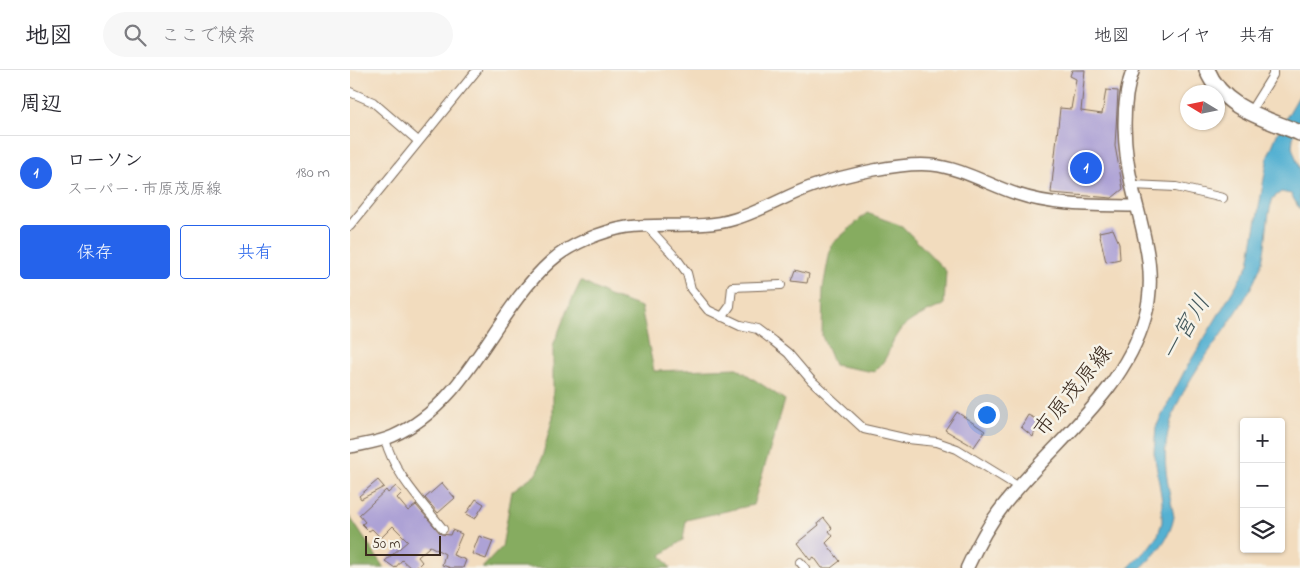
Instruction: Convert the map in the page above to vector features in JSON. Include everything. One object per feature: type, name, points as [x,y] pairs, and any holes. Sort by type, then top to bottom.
[{"type":"highway","points":[[1207,70],[1219,90],[1238,107],[1300,133]]},
{"type":"main road","name":"市原茂原線","points":[[967,568],[988,526],[1019,487],[1107,390],[1133,349],[1145,316],[1151,278],[1149,256],[1132,185],[1126,122],[1127,99],[1133,70]]},
{"type":"street","points":[[350,226],[418,140],[477,70]]},
{"type":"street","points":[[1250,112],[1273,76],[1273,70]]},
{"type":"street","points":[[350,92],[373,102],[418,140]]},
{"type":"street","points":[[350,447],[385,439],[408,429],[440,405],[516,300],[551,261],[583,241],[626,227],[679,227],[729,220],[813,186],[848,175],[915,164],[950,168],[1038,200],[1071,205],[1137,206]]},
{"type":"street","points":[[1132,185],[1176,187],[1223,198]]},
{"type":"street","points":[[647,226],[687,273],[691,289],[708,310],[757,329],[774,340],[811,380],[864,429],[899,438],[937,442],[950,447],[1019,487]]},
{"type":"street","points":[[722,317],[730,306],[732,287],[781,285]]},
{"type":"street","points":[[385,439],[390,456],[408,486],[443,529]]},
{"type":"green space","points":[[867,213],[902,226],[946,271],[944,305],[906,324],[901,329],[886,357],[874,372],[834,365],[822,336],[823,288],[831,245]]},
{"type":"green space","points":[[581,281],[609,296],[641,307],[654,371],[737,368],[785,400],[753,505],[686,520],[683,540],[661,555],[670,568],[482,568],[502,547],[512,491],[538,472],[553,417],[553,346]]},
{"type":"green space","points":[[350,517],[384,568],[350,568]]},
{"type":"water","name":"一宮川","points":[[1300,94],[1300,120],[1293,138],[1292,147],[1300,170],[1300,210],[1291,194],[1281,192],[1273,198],[1270,206],[1263,260],[1250,290],[1192,377],[1171,421],[1166,445],[1165,463],[1174,517],[1172,525],[1157,551],[1141,568],[1128,568],[1158,535],[1162,522],[1162,501],[1154,452],[1156,427],[1184,372],[1249,264],[1268,156],[1278,132]]},
{"type":"building","points":[[1072,70],[1085,70],[1081,111],[1102,114],[1106,90],[1118,91],[1115,146],[1123,189],[1112,198],[1051,193],[1060,108],[1071,109],[1076,79],[1070,76]]},
{"type":"building","points":[[1113,229],[1119,243],[1120,259],[1106,262],[1099,232]]},
{"type":"building","points":[[795,270],[809,274],[807,283],[791,281]]},
{"type":"building","points":[[957,412],[985,431],[974,447],[945,430]]},
{"type":"building","points":[[1028,415],[1038,420],[1033,437],[1021,427]]},
{"type":"building","points":[[378,480],[384,487],[361,499],[359,496]]},
{"type":"building","points":[[442,483],[455,498],[438,513],[425,498]]},
{"type":"building","points":[[396,486],[402,493],[397,498],[408,511],[416,505],[441,534],[450,535],[452,530],[462,534],[453,555],[466,560],[463,568],[451,568],[442,565],[445,554],[430,546],[418,557],[422,562],[416,568],[411,568],[402,560],[395,568],[385,561],[408,541],[393,526],[381,538],[372,529],[369,531],[362,524],[365,522],[359,515],[386,490],[388,493]]},
{"type":"building","points":[[476,499],[484,504],[475,519],[466,514]]},
{"type":"building","points":[[824,518],[832,528],[829,531],[833,536],[826,543],[840,561],[831,568],[822,568],[814,557],[810,560],[797,543],[819,525],[818,523]]},
{"type":"building","points":[[479,536],[493,541],[486,559],[472,554]]},
{"type":"place","name":"ローソン","points":[[1086,168]]}]
